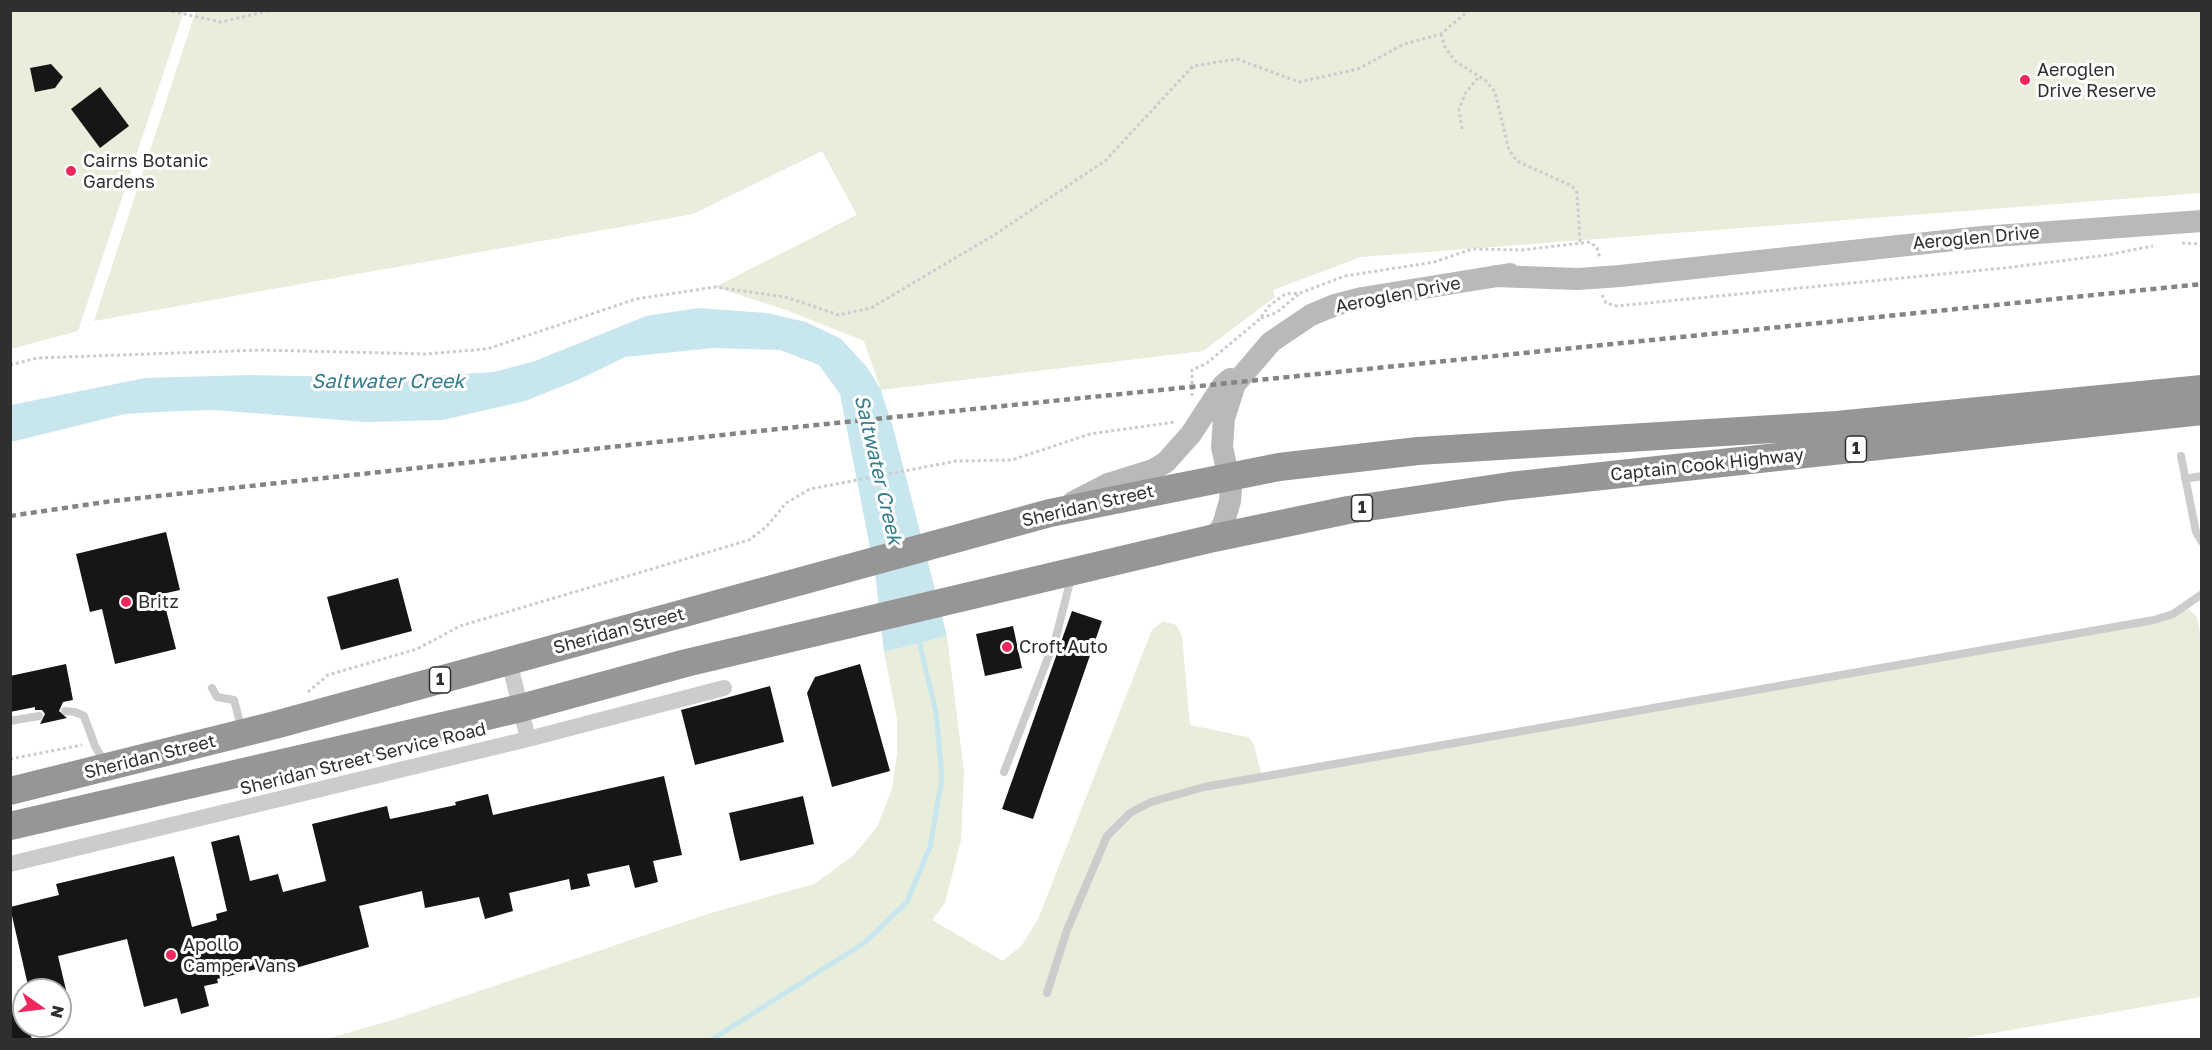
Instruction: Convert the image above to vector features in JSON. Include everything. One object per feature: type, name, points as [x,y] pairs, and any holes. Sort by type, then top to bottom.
[{"type":"highway","name":"Captain Cook Highway","points":[[1228,477],[1279,467],[1418,451],[1837,425],[2202,389]]},
{"type":"highway","name":"Captain Cook Highway","points":[[1214,538],[1348,510],[1486,489],[2202,411]]},
{"type":"highway","name":"Sheridan Street","points":[[10,791],[102,757],[243,733],[1050,513],[1228,477]]},
{"type":"highway","name":"Sheridan Street","points":[[10,826],[520,708],[686,663],[1214,538]]},
{"type":"street","name":"Aeroglen Drive","points":[[1214,538],[1228,513],[1231,489],[1222,447],[1222,428],[1235,384],[1248,366],[1271,342],[1294,325],[1335,306],[1362,298],[1495,276],[1578,279],[1982,237],[2202,221]]},
{"type":"street","name":"Aeroglen Drive","points":[[1050,513],[1108,484],[1153,470],[1166,462],[1191,434],[1223,385],[1248,366]]},
{"type":"street","points":[[509,661],[528,739]]},
{"type":"street","name":"Sheridan Street Service Road","points":[[10,864],[528,739],[724,687]]},
{"type":"lane","points":[[2181,456],[2196,532],[2202,542]]},
{"type":"lane","points":[[2185,479],[2202,476]]},
{"type":"lane","points":[[1004,772],[1056,637],[1066,604],[1071,572]]},
{"type":"lane","points":[[1047,993],[1067,930],[1107,836],[1130,813],[1151,802],[1204,787],[2154,620],[2173,614],[2202,594]]},
{"type":"lane","points":[[212,688],[214,695],[233,699],[236,703],[243,733]]},
{"type":"lane","points":[[65,711],[84,716],[102,757]]},
{"type":"lane","points":[[10,721],[39,716]]},
{"type":"path","points":[[166,10],[221,22],[272,10]]},
{"type":"path","points":[[10,365],[37,358],[248,351],[427,354],[488,349],[636,299],[715,287],[785,297],[839,315],[871,308],[994,235],[1105,161],[1193,66],[1237,59],[1299,82],[1358,69],[1404,44],[1441,34],[1470,10]]},
{"type":"path","points":[[1441,34],[1444,47],[1455,62],[1479,76],[1495,92],[1509,150],[1517,161],[1572,186],[1577,193],[1580,243]]},
{"type":"path","points":[[1462,129],[1459,109],[1466,92],[1479,76]]},
{"type":"path","points":[[1192,399],[1192,370],[1207,363],[1260,319],[1269,306],[1285,294],[1299,292],[1345,276],[1434,262],[1472,249],[1522,250],[1580,243],[1595,244],[1599,254]]},
{"type":"path","points":[[2180,243],[2202,244]]},
{"type":"path","points":[[1602,292],[1606,303],[1617,306],[2004,268],[2107,255],[2160,244]]},
{"type":"path","points":[[1260,319],[1276,313],[1299,292]]},
{"type":"path","points":[[305,695],[328,675],[417,649],[460,627],[741,543],[759,533],[793,498],[810,489],[956,461],[1012,460],[1090,434],[1176,422]]},
{"type":"path","points":[[10,759],[71,745],[102,757]]},
{"type":"green space","points":[[196,10],[2201,11],[2201,193],[1361,257],[1273,290],[1275,297],[1203,351],[881,390],[864,341],[786,310],[715,287],[857,215],[822,151],[693,214],[94,321]]},
{"type":"green space","name":"Cairns Botanic Gardens","points":[[11,11],[184,11],[78,331],[11,349]]},
{"type":"green space","points":[[2186,607],[2197,617],[2202,646],[2201,997],[1953,1040],[323,1040],[399,1018],[711,913],[814,884],[853,856],[877,827],[892,789],[897,754],[897,719],[884,652],[947,636],[964,772],[961,840],[945,903],[932,920],[1003,961],[1022,945],[1038,919],[1152,630],[1163,621],[1176,625],[1182,636],[1190,725],[1248,737],[1254,745],[1262,776],[2154,620]]},
{"type":"water","points":[[698,308],[767,313],[806,322],[841,339],[867,367],[881,390],[894,431],[947,636],[884,652],[875,573],[840,394],[819,365],[780,350],[713,348],[625,357],[578,380],[525,401],[443,420],[366,422],[214,410],[177,411],[125,414],[11,442],[11,405],[145,378],[249,375],[399,378],[494,372],[535,361],[646,316]]},
{"type":"building","points":[[51,64],[63,77],[55,88],[35,92],[30,68]]},
{"type":"building","points":[[100,87],[129,126],[100,148],[71,109]]},
{"type":"building","name":"Britz","points":[[166,532],[180,590],[162,594],[176,649],[115,664],[102,609],[90,612],[76,554]]},
{"type":"building","points":[[398,578],[412,631],[341,650],[327,597]]},
{"type":"building","points":[[1072,611],[1102,621],[1033,819],[1002,809]]},
{"type":"building","points":[[1013,626],[1022,668],[985,676],[976,634]]},
{"type":"building","points":[[66,664],[73,700],[63,702],[59,711],[67,718],[40,724],[45,714],[42,710],[35,710],[35,707],[10,712],[10,676]]},
{"type":"building","points":[[860,664],[890,771],[832,787],[807,693],[815,677]]},
{"type":"building","points":[[770,686],[784,742],[695,765],[681,710]]},
{"type":"building","points":[[664,776],[682,855],[653,861],[658,882],[635,888],[629,865],[587,874],[590,886],[571,890],[569,879],[509,893],[513,911],[485,919],[479,897],[425,908],[422,891],[359,906],[369,947],[278,973],[276,964],[217,979],[218,983],[204,986],[209,1006],[181,1014],[177,998],[144,1007],[127,939],[58,956],[63,978],[26,978],[10,907],[59,895],[56,884],[174,856],[192,927],[217,920],[216,914],[227,911],[211,842],[239,835],[250,881],[278,874],[283,892],[326,881],[312,824],[387,806],[390,819],[456,805],[455,802],[488,794],[493,815]]},
{"type":"building","points":[[803,796],[814,844],[740,861],[729,813]]},
{"type":"building","points":[[10,1006],[12,1006],[12,1038],[32,1038],[32,1040],[10,1040]]},
{"type":"waterway","name":"Saltwater Creek","points":[[711,1040],[864,943],[907,902],[930,847],[942,778],[936,712],[918,637]]},
{"type":"railway","points":[[10,516],[112,501],[787,428],[2202,284]]},
{"type":"place","name":"Aeroglen Drive Reserve","points":[[2025,80]]},
{"type":"place","name":"Cairns Botanic Gardens","points":[[71,171]]},
{"type":"place","name":"Britz","points":[[126,602]]},
{"type":"place","name":"Croft Auto","points":[[1007,647]]},
{"type":"place","name":"Apollo Camper Vans","points":[[171,955]]}]
